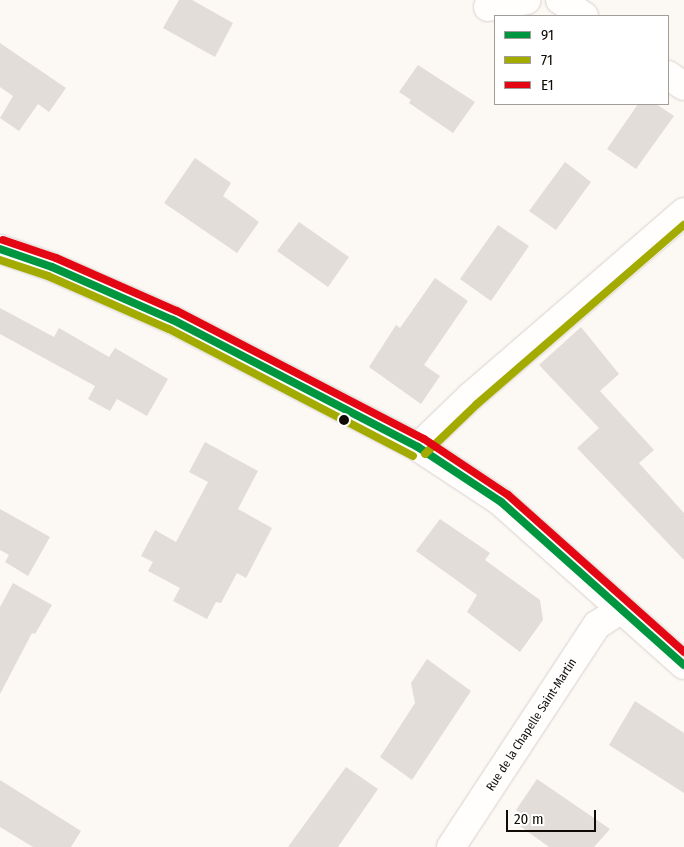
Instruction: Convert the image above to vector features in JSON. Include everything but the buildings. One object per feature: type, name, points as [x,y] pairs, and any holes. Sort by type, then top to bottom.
[{"type":"street","points":[[488,7],[526,0]]},
{"type":"street","points":[[560,0],[582,15]]},
{"type":"street","points":[[669,76],[684,86]]},
{"type":"street","points":[[418,447],[470,396],[680,223]]},
{"type":"street","points":[[0,249],[52,267],[173,320],[418,447],[501,502],[684,665]]},
{"type":"street","name":"Rue de la Chapelle Saint-Martin","points":[[451,847],[597,625],[620,610]]},
{"type":"transit line","name":"71","points":[[425,454],[477,404],[684,225]]},
{"type":"transit line","name":"E1","points":[[3,240],[56,258],[177,311],[424,439],[508,495],[684,652]]},
{"type":"transit line","name":"91","points":[[0,249],[52,267],[173,320],[418,447],[501,502],[684,665]]},
{"type":"transit line","name":"71","points":[[0,260],[48,276],[169,329],[413,456]]}]
